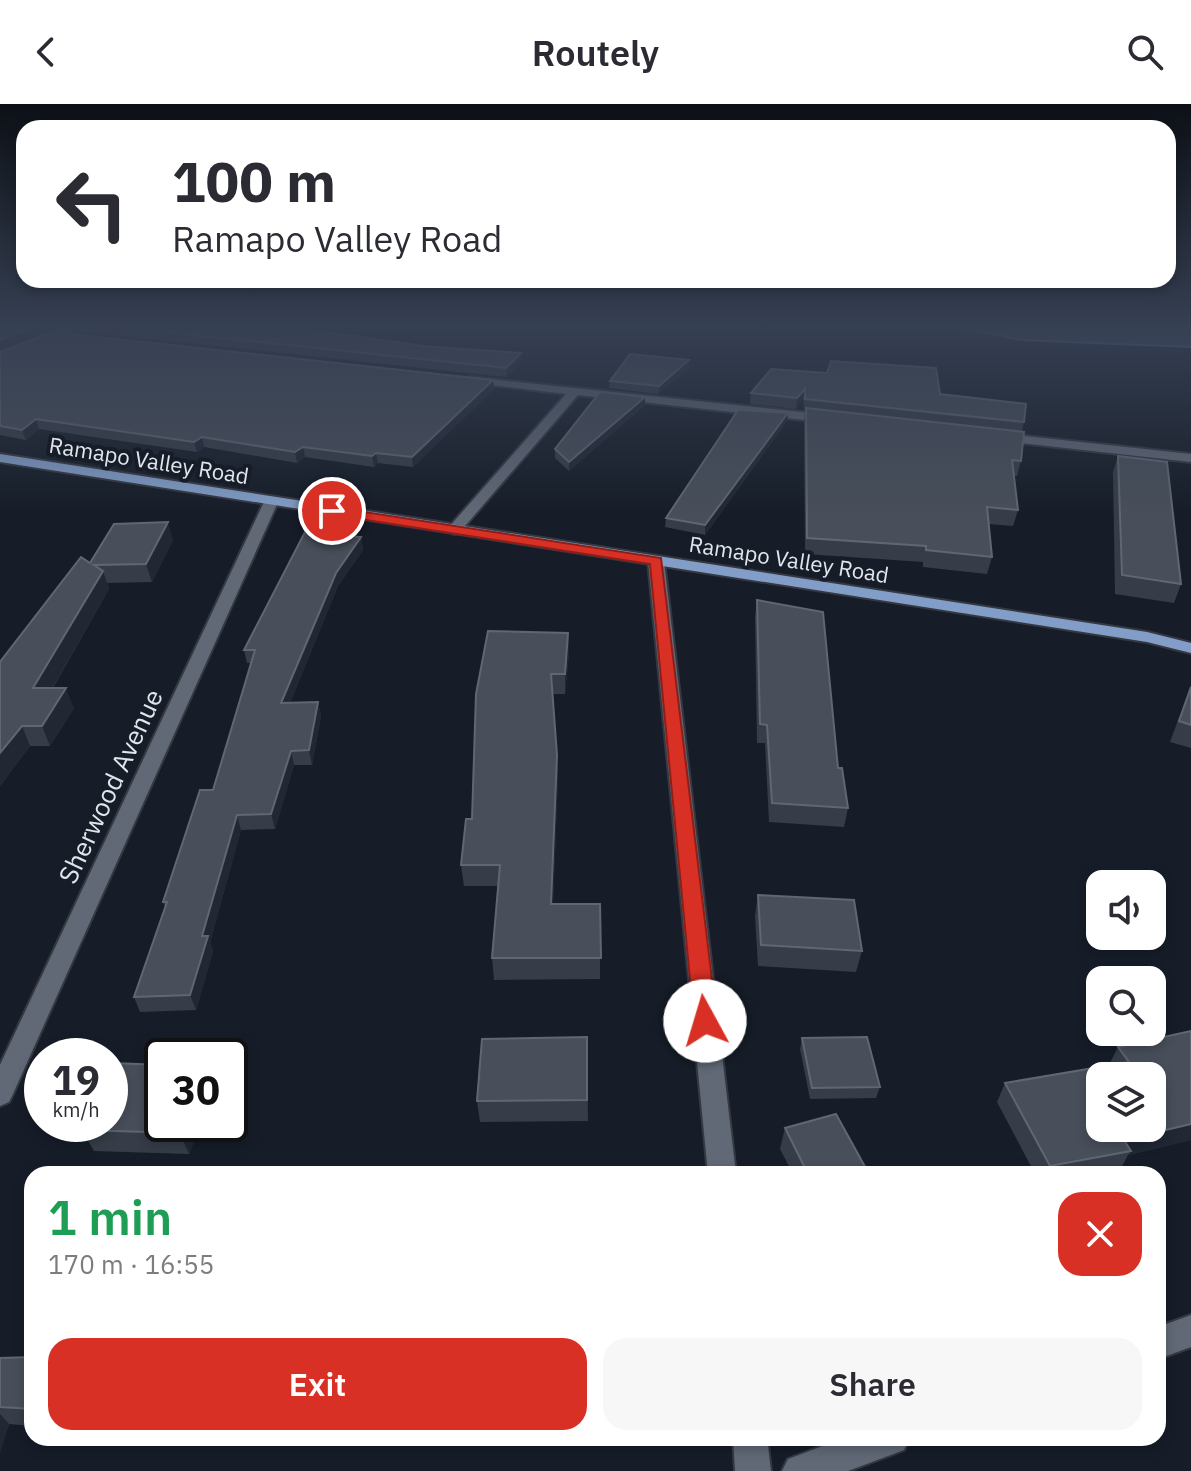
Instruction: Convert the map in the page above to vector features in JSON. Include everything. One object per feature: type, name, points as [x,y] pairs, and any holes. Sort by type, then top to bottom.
[{"type":"main road","name":"Ramapo Valley Road","points":[[0,458],[1147,637],[1191,648]]},
{"type":"street","points":[[544,388],[844,420]]},
{"type":"street","points":[[454,530],[575,391]]},
{"type":"street","points":[[986,435],[1191,458]]},
{"type":"street","name":"Sherwood Avenue","points":[[0,1094],[271,502]]},
{"type":"street","points":[[656,561],[721,1166]]},
{"type":"street","points":[[1166,1340],[1191,1331]]},
{"type":"street","points":[[751,1446],[753,1471]]},
{"type":"street","points":[[800,1471],[870,1446]]},
{"type":"building","points":[[0,388],[485,388],[412,457],[376,453],[372,456],[303,447],[295,452],[202,437],[194,442],[36,419],[22,430],[0,426]]},
{"type":"building","points":[[755,388],[939,388],[940,394],[1026,404],[1024,422],[805,399],[805,389],[797,398],[751,393]]},
{"type":"building","points":[[600,392],[645,397],[569,462],[555,449]]},
{"type":"building","points":[[806,408],[1024,432],[1021,461],[1012,460],[1018,510],[987,507],[992,557],[926,550],[926,546],[807,538]]},
{"type":"building","points":[[738,410],[788,413],[705,525],[666,518]]},
{"type":"building","points":[[1118,456],[1167,462],[1181,584],[1122,575]]},
{"type":"building","points":[[168,522],[146,564],[94,565],[103,571],[33,688],[66,688],[42,726],[22,726],[0,753],[0,662],[81,557],[90,563],[114,524]]},
{"type":"building","points":[[305,532],[361,537],[336,573],[281,703],[318,702],[309,750],[291,751],[271,814],[237,815],[202,936],[208,936],[190,995],[134,997],[167,902],[163,902],[200,790],[213,790],[255,650],[244,650]]},
{"type":"building","points":[[757,600],[823,612],[838,768],[842,768],[848,808],[772,803],[767,725],[760,724]]},
{"type":"building","points":[[488,631],[568,633],[565,674],[551,674],[557,755],[551,904],[600,904],[601,958],[492,958],[500,865],[461,865],[466,819],[472,819],[476,694]]},
{"type":"building","points":[[1191,687],[1191,725],[1179,721]]},
{"type":"building","points":[[758,895],[854,900],[862,951],[761,945]]},
{"type":"building","points":[[1191,1031],[1191,1124],[1166,1130],[1166,1062],[1129,1062],[1118,1047],[1166,1046],[1166,1036]]},
{"type":"building","points":[[587,1037],[587,1100],[477,1101],[482,1039]]},
{"type":"building","points":[[867,1037],[880,1087],[812,1088],[802,1038]]},
{"type":"building","points":[[128,1064],[144,1064],[144,1132],[128,1131]]},
{"type":"building","points":[[1086,1069],[1086,1142],[1125,1142],[1131,1151],[1050,1166],[1005,1083]]},
{"type":"building","points":[[836,1114],[865,1166],[804,1166],[785,1128]]},
{"type":"building","points":[[24,1357],[24,1408],[0,1407],[0,1358]]},
{"type":"route","points":[[332,511],[656,561],[705,1021]]}]
